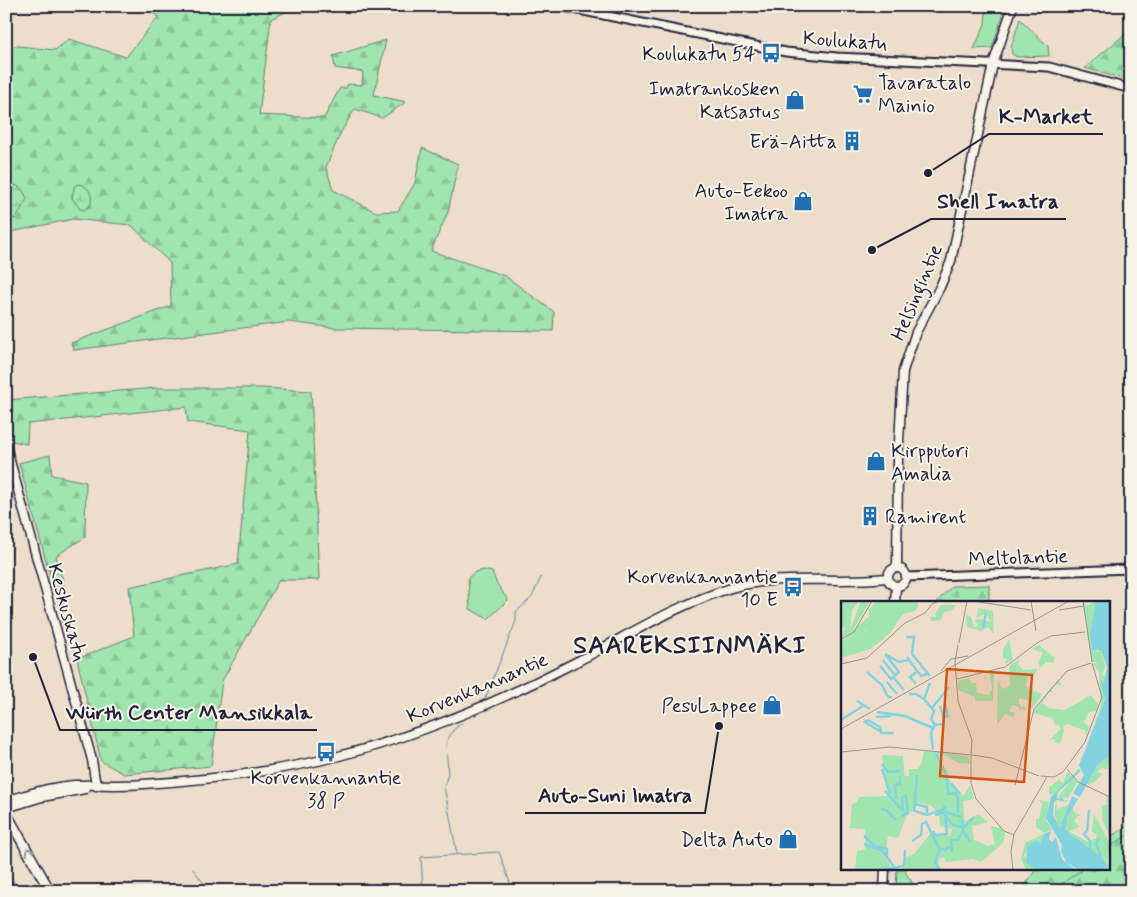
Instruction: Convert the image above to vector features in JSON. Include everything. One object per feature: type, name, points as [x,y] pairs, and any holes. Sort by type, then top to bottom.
[{"type":"highway","points":[[6,813],[50,891]]},
{"type":"highway","points":[[6,884],[10,891]]},
{"type":"main road","name":"Helsingintie","points":[[897,568],[898,459],[903,371],[913,339],[951,261],[993,64],[1013,6]]},
{"type":"main road","name":"Keskuskatu","points":[[6,446],[83,729],[96,786]]},
{"type":"main road","points":[[897,568],[904,571],[906,577],[903,584],[896,587],[890,584],[887,578],[890,570],[897,568]]},
{"type":"main road","name":"Korvenkannantie","points":[[6,801],[55,788],[143,784],[249,773],[334,757],[389,741],[501,697],[719,592],[772,581],[887,578]]},
{"type":"main road","points":[[896,587],[896,601]]},
{"type":"main road","name":"Korvenkannantie","points":[[6,808],[42,797],[96,786]]},
{"type":"main road","points":[[884,891],[885,870]]},
{"type":"street","name":"Koulukatu","points":[[559,6],[786,52],[838,57],[1054,68],[1131,89]]},
{"type":"street","name":"Meltolantie","points":[[906,577],[1131,569]]},
{"type":"green space","points":[[143,6],[299,6],[271,19],[259,115],[324,118],[340,88],[346,88],[348,84],[362,85],[363,72],[335,68],[333,56],[386,40],[374,95],[406,102],[382,118],[355,109],[341,132],[326,167],[333,190],[376,212],[398,211],[415,183],[422,148],[458,164],[448,212],[431,251],[505,276],[554,312],[553,331],[335,328],[289,322],[74,350],[71,343],[171,306],[170,263],[131,225],[73,219],[6,233],[6,41],[9,45],[55,50],[69,39],[126,57],[158,17]]},
{"type":"green space","points":[[986,6],[1006,6],[992,48],[974,49],[985,24]]},
{"type":"green space","points":[[1020,19],[1048,46],[1049,56],[1017,57],[1012,54],[1011,47]]},
{"type":"green space","points":[[1131,29],[1131,81],[1085,68]]},
{"type":"green space","points":[[6,183],[20,188],[27,199],[16,218],[6,221]]},
{"type":"green space","points":[[78,184],[87,188],[91,197],[91,204],[84,210],[80,209],[72,198],[74,187]]},
{"type":"green space","points":[[157,388],[263,388],[311,391],[319,580],[279,580],[222,681],[211,766],[124,774],[101,761],[77,659],[134,636],[129,587],[238,564],[250,430],[188,422],[186,407],[28,424],[27,444],[12,441],[6,418],[6,400]]},
{"type":"green space","points":[[50,455],[52,475],[86,482],[85,537],[56,556],[64,585],[54,590],[19,463]]},
{"type":"green space","points":[[484,570],[492,572],[497,584],[508,600],[488,619],[470,609],[468,578],[475,572]]},
{"type":"green space","points":[[989,585],[989,601],[938,601],[952,586]]},
{"type":"green space","points":[[1131,824],[1131,891],[1021,891],[1036,870],[1110,870],[1110,837]]},
{"type":"green space","points":[[897,870],[906,870],[905,872],[918,891],[896,891]]},
{"type":"waterway","points":[[485,699],[516,621],[516,612],[532,597],[541,577]]},
{"type":"waterway","points":[[457,854],[444,786],[448,774],[446,743],[453,730],[462,723]]},
{"type":"waterway","points":[[1110,847],[1131,833]]},
{"type":"waterway","points":[[415,891],[423,890],[421,857],[499,852],[513,891]]},
{"type":"waterway","points":[[6,869],[20,891]]},
{"type":"waterway","points":[[193,869],[205,885],[214,891]]},
{"type":"waterway","points":[[1052,891],[1082,870]]},
{"type":"place","name":"Koulukatu 54","points":[[771,53]]},
{"type":"place","name":"Tavaratalo Mainio","points":[[863,94]]},
{"type":"place","name":"Imatrankosken Katsastus","points":[[795,100]]},
{"type":"place","name":"Erä-Aitta","points":[[852,141]]},
{"type":"place","name":"K-Market","points":[[928,173]]},
{"type":"place","name":"Auto-Eekoo Imatra","points":[[803,201]]},
{"type":"place","name":"Shell Imatra","points":[[872,250]]},
{"type":"place","name":"Kirpputori Amalia","points":[[876,461]]},
{"type":"place","name":"Ramirent","points":[[870,516]]},
{"type":"place","name":"Korvenkannantie 10 E","points":[[793,587]]},
{"type":"place","name":"Würth Center Mansikkala","points":[[33,657]]},
{"type":"place","name":"PesuLappee","points":[[772,705]]},
{"type":"place","name":"Auto-Suni Imatra","points":[[719,726]]},
{"type":"place","name":"Korvenkannantie 38 P","points":[[326,752]]},
{"type":"place","name":"Delta Auto","points":[[788,839]]},
{"type":"district","name":"SAAREKSIINMÄKI","points":[[690,644]]}]
